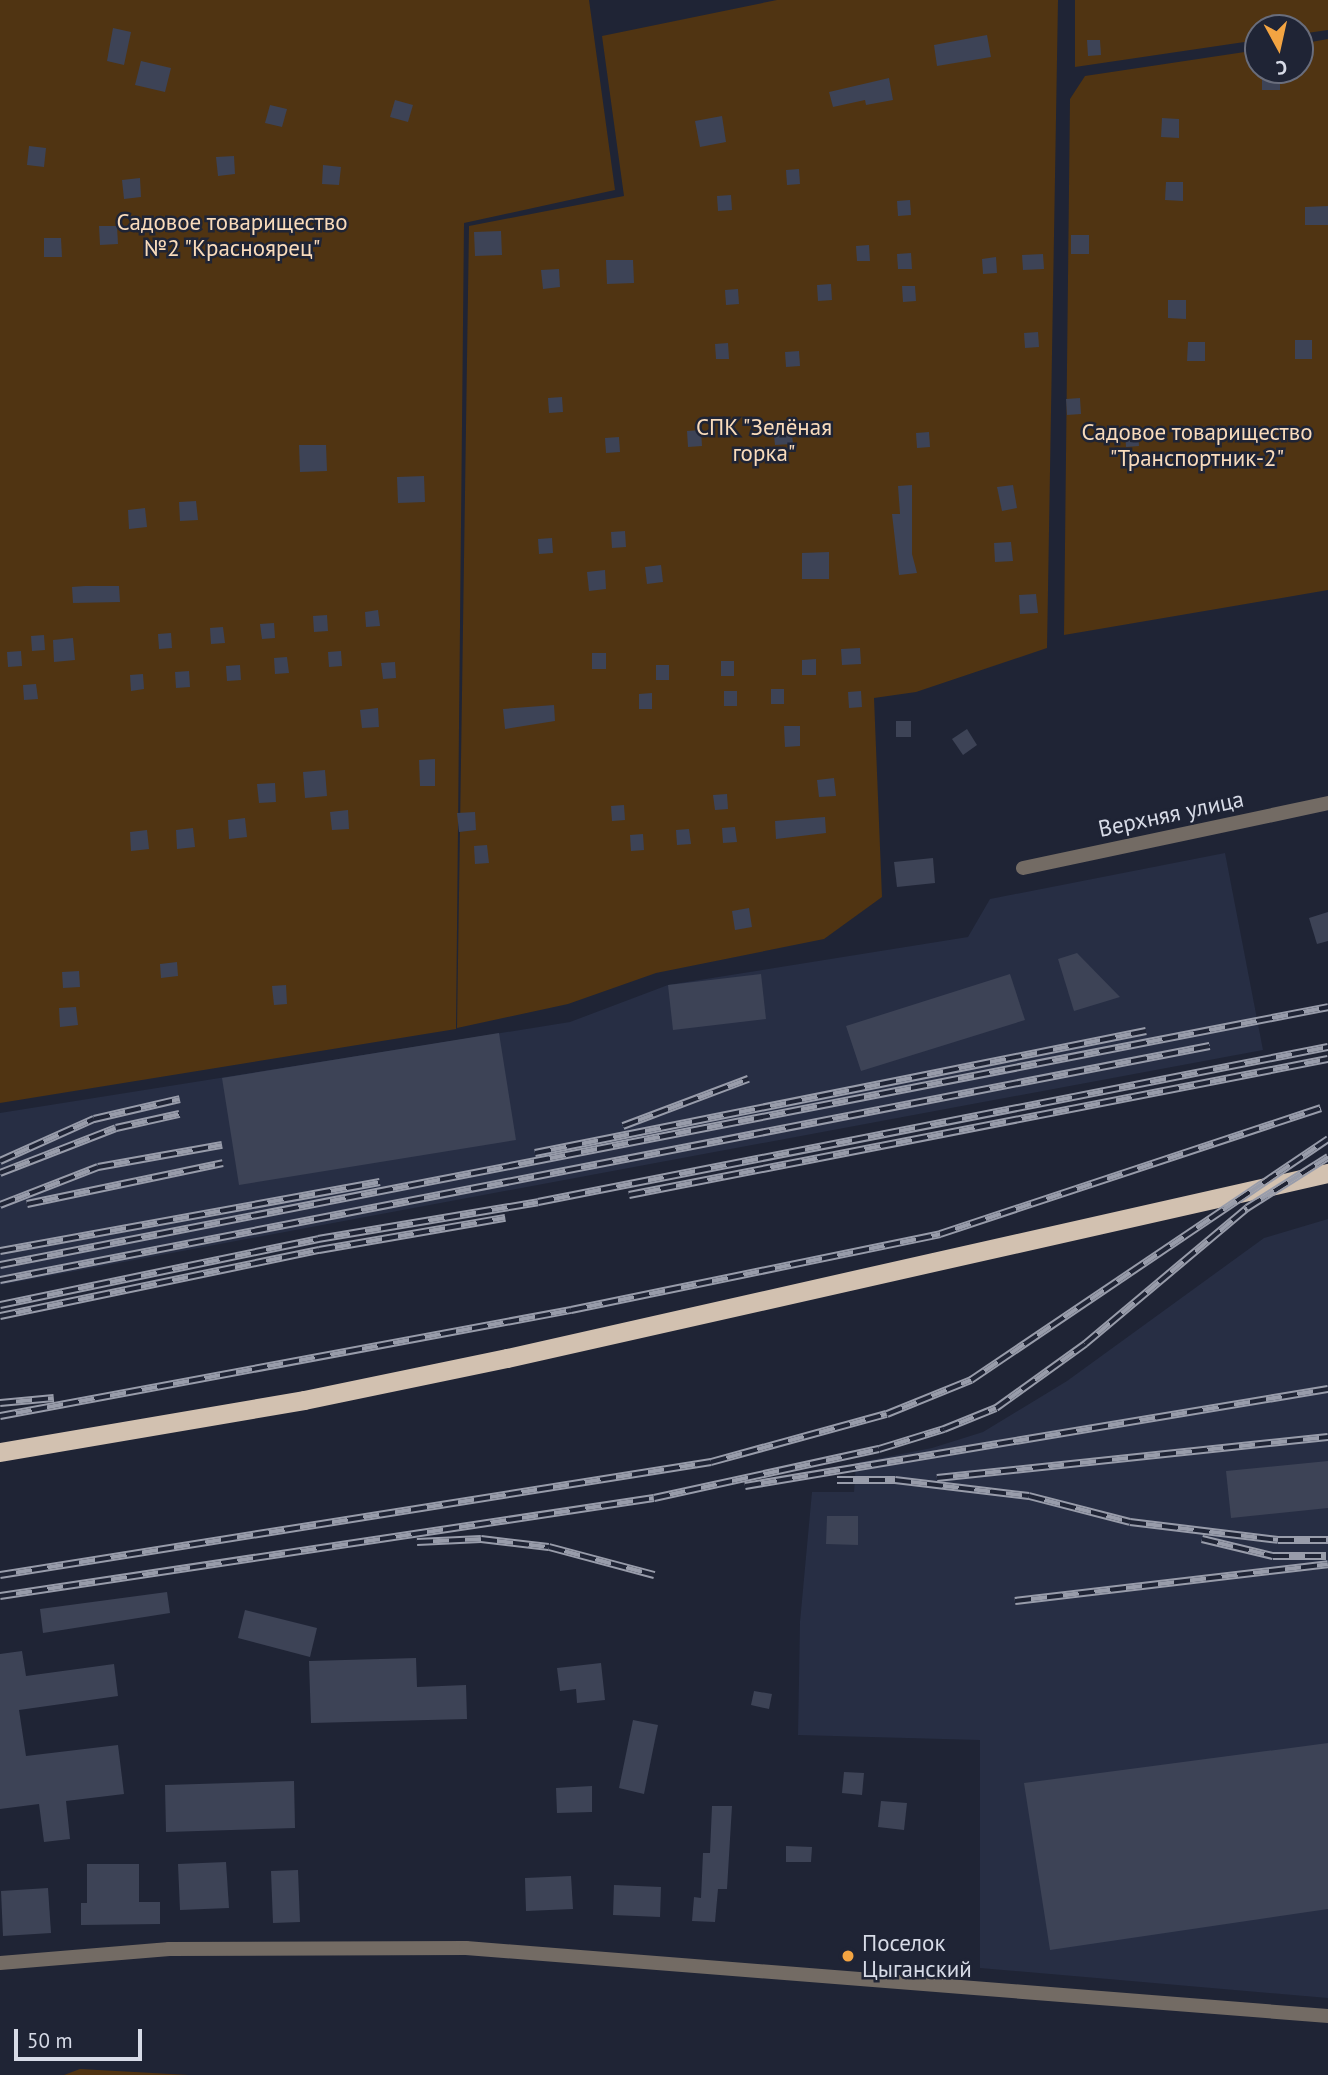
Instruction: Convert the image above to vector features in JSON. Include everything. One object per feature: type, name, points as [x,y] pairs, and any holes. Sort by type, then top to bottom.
[{"type":"highway","points":[[0,1452],[304,1400],[507,1358],[1328,1173]]},
{"type":"street","name":"Верхняя улица","points":[[1023,868],[1328,803]]},
{"type":"street","points":[[0,1963],[169,1949],[466,1948],[1328,2016]]},
{"type":"shaded area","points":[[1225,853],[1263,1050],[0,1285],[0,1113],[570,1022],[668,985],[968,937],[990,899]]},
{"type":"shaded area","points":[[1328,1219],[1328,1998],[980,1968],[980,1740],[798,1735],[800,1622],[812,1492],[854,1492],[856,1463],[932,1448],[983,1432],[1067,1381],[1264,1238]]},
{"type":"green space","name":"Садовое товарищество №2 \"Красноярец\"","points":[[0,0],[589,0],[615,190],[464,223],[456,1029],[0,1103]]},
{"type":"green space","name":"СПК \"Зелёная горка\"","points":[[777,0],[1058,0],[1047,648],[916,692],[874,698],[882,897],[824,939],[656,973],[568,1004],[457,1028],[469,226],[624,196],[602,36]]},
{"type":"green space","points":[[1075,0],[1328,0],[1328,30],[1314,32],[1314,14],[1244,14],[1244,42],[1075,67]]},
{"type":"green space","name":"Садовое товарищество \"Транспортник-2\"","points":[[1328,39],[1328,590],[1064,635],[1070,99],[1085,76],[1244,52],[1244,84],[1314,84],[1314,42]]},
{"type":"green space","points":[[80,2069],[189,2075],[64,2075]]},
{"type":"building","points":[[113,28],[131,32],[124,65],[107,61]]},
{"type":"building","points":[[987,35],[991,57],[937,66],[934,45]]},
{"type":"building","points":[[1087,40],[1100,40],[1101,55],[1088,56]]},
{"type":"building","points":[[141,61],[171,68],[165,92],[135,85]]},
{"type":"building","points":[[889,78],[893,100],[866,105],[865,100],[833,107],[829,92]]},
{"type":"building","points":[[1262,84],[1280,84],[1280,90],[1262,90]]},
{"type":"building","points":[[395,100],[413,105],[408,122],[390,117]]},
{"type":"building","points":[[270,105],[287,109],[282,127],[265,123]]},
{"type":"building","points":[[722,116],[726,142],[700,147],[695,121]]},
{"type":"building","points":[[1162,118],[1179,119],[1179,138],[1161,137]]},
{"type":"building","points":[[29,146],[46,148],[44,167],[27,165]]},
{"type":"building","points":[[234,156],[235,174],[218,176],[216,157]]},
{"type":"building","points":[[323,165],[341,167],[339,185],[322,184]]},
{"type":"building","points":[[799,169],[800,184],[787,185],[786,170]]},
{"type":"building","points":[[140,178],[141,197],[124,199],[122,180]]},
{"type":"building","points":[[1166,182],[1183,182],[1183,201],[1165,200]]},
{"type":"building","points":[[731,195],[732,210],[718,211],[717,196]]},
{"type":"building","points":[[910,200],[911,215],[898,216],[897,201]]},
{"type":"building","points":[[1328,206],[1328,225],[1305,225],[1305,207]]},
{"type":"building","points":[[99,226],[117,226],[118,244],[100,245]]},
{"type":"building","points":[[501,231],[502,255],[475,256],[474,232]]},
{"type":"building","points":[[1071,235],[1089,235],[1089,254],[1071,254]]},
{"type":"building","points":[[44,238],[61,238],[62,257],[44,257]]},
{"type":"building","points":[[869,245],[870,261],[857,261],[856,246]]},
{"type":"building","points":[[911,253],[912,269],[898,269],[897,254]]},
{"type":"building","points":[[1043,254],[1044,269],[1023,270],[1022,255]]},
{"type":"building","points":[[996,257],[997,273],[983,274],[982,259]]},
{"type":"building","points":[[606,260],[633,260],[634,283],[607,284]]},
{"type":"building","points":[[559,269],[560,287],[543,289],[541,270]]},
{"type":"building","points":[[831,284],[832,300],[818,301],[817,285]]},
{"type":"building","points":[[902,286],[915,286],[916,301],[903,302]]},
{"type":"building","points":[[738,289],[739,304],[726,305],[725,290]]},
{"type":"building","points":[[1168,300],[1186,300],[1186,319],[1168,318]]},
{"type":"building","points":[[1038,332],[1039,347],[1025,348],[1024,333]]},
{"type":"building","points":[[1295,340],[1312,340],[1312,359],[1295,359]]},
{"type":"building","points":[[1188,342],[1205,342],[1205,361],[1187,361]]},
{"type":"building","points":[[728,343],[729,359],[716,359],[715,344]]},
{"type":"building","points":[[799,351],[800,366],[786,367],[785,352]]},
{"type":"building","points":[[562,397],[563,412],[549,413],[548,398]]},
{"type":"building","points":[[1080,398],[1081,414],[1067,415],[1066,399]]},
{"type":"building","points":[[791,425],[793,444],[775,445],[773,426]]},
{"type":"building","points":[[701,430],[702,446],[688,447],[687,431]]},
{"type":"building","points":[[1138,431],[1139,446],[1126,447],[1125,432]]},
{"type":"building","points":[[929,432],[930,447],[917,448],[916,433]]},
{"type":"building","points":[[619,437],[620,452],[606,453],[605,438]]},
{"type":"building","points":[[299,445],[326,445],[327,471],[300,472]]},
{"type":"building","points":[[424,476],[425,502],[398,503],[397,477]]},
{"type":"building","points":[[912,485],[912,554],[917,573],[899,575],[892,514],[900,514],[898,486]]},
{"type":"building","points":[[1013,485],[1017,508],[1002,511],[997,487]]},
{"type":"building","points":[[196,501],[198,520],[180,521],[179,502]]},
{"type":"building","points":[[145,508],[147,527],[129,529],[128,510]]},
{"type":"building","points":[[625,531],[626,547],[612,548],[611,532]]},
{"type":"building","points":[[552,538],[553,553],[539,554],[538,539]]},
{"type":"building","points":[[1011,542],[1013,561],[995,562],[994,543]]},
{"type":"building","points":[[829,552],[829,579],[802,579],[802,553]]},
{"type":"building","points":[[661,565],[663,582],[647,584],[645,567]]},
{"type":"building","points":[[605,570],[606,589],[589,591],[587,572]]},
{"type":"building","points":[[119,586],[120,602],[73,603],[72,587]]},
{"type":"building","points":[[1036,594],[1038,613],[1020,614],[1019,595]]},
{"type":"building","points":[[378,610],[380,626],[366,627],[365,612]]},
{"type":"building","points":[[327,615],[328,631],[314,632],[313,616]]},
{"type":"building","points":[[274,623],[275,638],[262,639],[260,624]]},
{"type":"building","points":[[223,627],[225,643],[211,644],[210,628]]},
{"type":"building","points":[[171,633],[172,648],[159,649],[158,634]]},
{"type":"building","points":[[44,635],[45,650],[32,651],[31,636]]},
{"type":"building","points":[[73,638],[75,660],[54,662],[53,640]]},
{"type":"building","points":[[860,648],[861,664],[842,665],[841,649]]},
{"type":"building","points":[[21,651],[22,666],[8,667],[7,652]]},
{"type":"building","points":[[341,651],[342,666],[329,667],[328,652]]},
{"type":"building","points":[[592,653],[606,653],[606,669],[592,669]]},
{"type":"building","points":[[287,657],[289,673],[275,674],[274,658]]},
{"type":"building","points":[[816,659],[816,675],[802,675],[802,660]]},
{"type":"building","points":[[721,661],[734,661],[734,676],[721,676]]},
{"type":"building","points":[[395,662],[396,678],[383,679],[381,663]]},
{"type":"building","points":[[240,665],[241,680],[227,681],[226,666]]},
{"type":"building","points":[[656,665],[669,665],[669,680],[656,680]]},
{"type":"building","points":[[189,671],[190,687],[176,688],[175,672]]},
{"type":"building","points":[[143,674],[144,689],[131,691],[130,675]]},
{"type":"building","points":[[36,684],[38,699],[24,700],[23,685]]},
{"type":"building","points":[[771,689],[784,689],[784,704],[771,704]]},
{"type":"building","points":[[724,691],[737,691],[737,706],[724,706]]},
{"type":"building","points":[[861,691],[862,707],[849,708],[848,692]]},
{"type":"building","points":[[652,693],[652,709],[639,709],[639,694]]},
{"type":"building","points":[[554,705],[555,721],[505,729],[503,709]]},
{"type":"building","points":[[378,708],[379,727],[362,728],[360,710]]},
{"type":"building","points":[[896,721],[911,721],[911,737],[896,737]]},
{"type":"building","points":[[784,726],[800,726],[800,746],[785,747]]},
{"type":"building","points":[[967,729],[977,745],[963,755],[952,739]]},
{"type":"building","points":[[435,759],[435,786],[420,786],[419,760]]},
{"type":"building","points":[[325,770],[327,796],[305,798],[303,772]]},
{"type":"building","points":[[834,778],[836,796],[819,797],[817,780]]},
{"type":"building","points":[[275,783],[276,802],[259,803],[257,784]]},
{"type":"building","points":[[727,794],[728,809],[715,810],[713,795]]},
{"type":"building","points":[[624,805],[625,820],[612,821],[611,806]]},
{"type":"building","points":[[348,810],[349,829],[332,830],[330,812]]},
{"type":"building","points":[[475,812],[476,830],[459,832],[457,813]]},
{"type":"building","points":[[825,817],[826,833],[776,839],[775,821]]},
{"type":"building","points":[[245,818],[247,837],[229,839],[228,820]]},
{"type":"building","points":[[735,827],[737,842],[723,843],[722,828]]},
{"type":"building","points":[[193,828],[195,847],[177,849],[176,830]]},
{"type":"building","points":[[689,829],[691,844],[677,845],[676,830]]},
{"type":"building","points":[[147,830],[149,849],[131,851],[130,832]]},
{"type":"building","points":[[643,834],[644,850],[631,851],[630,835]]},
{"type":"building","points":[[487,845],[489,863],[475,864],[474,846]]},
{"type":"building","points":[[933,858],[935,883],[897,887],[894,862]]},
{"type":"building","points":[[749,908],[752,927],[735,930],[732,911]]},
{"type":"building","points":[[1328,912],[1328,941],[1317,944],[1309,918]]},
{"type":"building","points":[[1077,953],[1120,997],[1074,1011],[1058,959]]},
{"type":"building","points":[[177,962],[178,976],[161,978],[160,964]]},
{"type":"building","points":[[79,971],[80,987],[63,988],[62,972]]},
{"type":"building","points":[[761,974],[766,1019],[673,1030],[668,985]]},
{"type":"building","points":[[1010,974],[1025,1020],[861,1071],[846,1026]]},
{"type":"building","points":[[286,985],[287,1004],[274,1005],[272,986]]},
{"type":"building","points":[[76,1007],[78,1025],[60,1027],[59,1008]]},
{"type":"building","points":[[499,1033],[516,1140],[239,1185],[222,1078]]},
{"type":"building","points":[[1328,1461],[1328,1508],[1231,1518],[1226,1471]]},
{"type":"building","points":[[827,1516],[858,1516],[858,1545],[826,1544]]},
{"type":"building","points":[[167,1592],[170,1613],[43,1633],[40,1609]]},
{"type":"building","points":[[245,1610],[317,1628],[310,1657],[238,1638]]},
{"type":"building","points":[[22,1651],[26,1676],[114,1664],[118,1696],[19,1710],[26,1756],[118,1745],[124,1794],[66,1801],[70,1839],[44,1842],[39,1804],[0,1809],[0,1654]]},
{"type":"building","points":[[416,1658],[417,1687],[466,1685],[467,1719],[311,1723],[309,1661]]},
{"type":"building","points":[[601,1663],[605,1700],[577,1703],[576,1689],[560,1691],[557,1668]]},
{"type":"building","points":[[754,1691],[772,1694],[769,1709],[751,1705]]},
{"type":"building","points":[[633,1720],[658,1725],[644,1794],[619,1788]]},
{"type":"building","points":[[1328,1743],[1328,1909],[1050,1950],[1024,1783]]},
{"type":"building","points":[[844,1772],[864,1773],[862,1795],[842,1793]]},
{"type":"building","points":[[294,1781],[295,1828],[166,1832],[165,1785]]},
{"type":"building","points":[[592,1786],[592,1812],[557,1813],[556,1788]]},
{"type":"building","points":[[881,1801],[907,1803],[904,1830],[878,1827]]},
{"type":"building","points":[[712,1806],[732,1806],[727,1889],[718,1889],[715,1922],[692,1921],[694,1897],[701,1898],[703,1853],[710,1853]]},
{"type":"building","points":[[786,1846],[812,1847],[811,1862],[786,1862]]},
{"type":"building","points":[[226,1862],[229,1908],[180,1910],[178,1864]]},
{"type":"building","points":[[87,1864],[139,1864],[139,1902],[160,1902],[160,1924],[81,1925],[81,1903],[87,1903]]},
{"type":"building","points":[[298,1870],[300,1922],[273,1923],[271,1871]]},
{"type":"building","points":[[571,1876],[573,1909],[526,1911],[525,1878]]},
{"type":"building","points":[[614,1885],[661,1887],[660,1917],[613,1915]]},
{"type":"building","points":[[48,1888],[51,1933],[3,1936],[1,1891]]},
{"type":"railway","points":[[0,1265],[1328,1007]]},
{"type":"railway","points":[[535,1153],[1146,1031]]},
{"type":"railway","points":[[0,1280],[1210,1046]]},
{"type":"railway","points":[[0,1305],[318,1239],[538,1202],[1328,1047]]},
{"type":"railway","points":[[629,1195],[1328,1059]]},
{"type":"railway","points":[[623,1126],[748,1079]]},
{"type":"railway","points":[[0,1161],[94,1119],[180,1099]]},
{"type":"railway","points":[[0,1416],[571,1310],[940,1234],[1321,1108]]},
{"type":"railway","points":[[0,1173],[116,1128],[179,1114]]},
{"type":"railway","points":[[0,1575],[711,1462],[887,1414],[971,1380],[1328,1139]]},
{"type":"railway","points":[[0,1205],[98,1167],[222,1145]]},
{"type":"railway","points":[[0,1596],[654,1498],[879,1449],[944,1429],[996,1408],[1085,1344],[1247,1208],[1328,1157]]},
{"type":"railway","points":[[27,1204],[223,1163]]},
{"type":"railway","points":[[0,1251],[380,1182]]},
{"type":"railway","points":[[0,1316],[319,1250],[505,1218]]},
{"type":"railway","points":[[745,1486],[1328,1389]]},
{"type":"railway","points":[[0,1403],[54,1398]]},
{"type":"railway","points":[[937,1478],[1328,1437]]},
{"type":"railway","points":[[837,1480],[895,1480],[1029,1496],[1130,1522],[1278,1540],[1328,1540]]},
{"type":"railway","points":[[417,1542],[481,1539],[549,1547],[654,1575]]},
{"type":"railway","points":[[1202,1539],[1273,1556],[1326,1556]]},
{"type":"railway","points":[[1015,1601],[1328,1564]]},
{"type":"place","name":"Поселок Цыганский","points":[[848,1956]]}]
